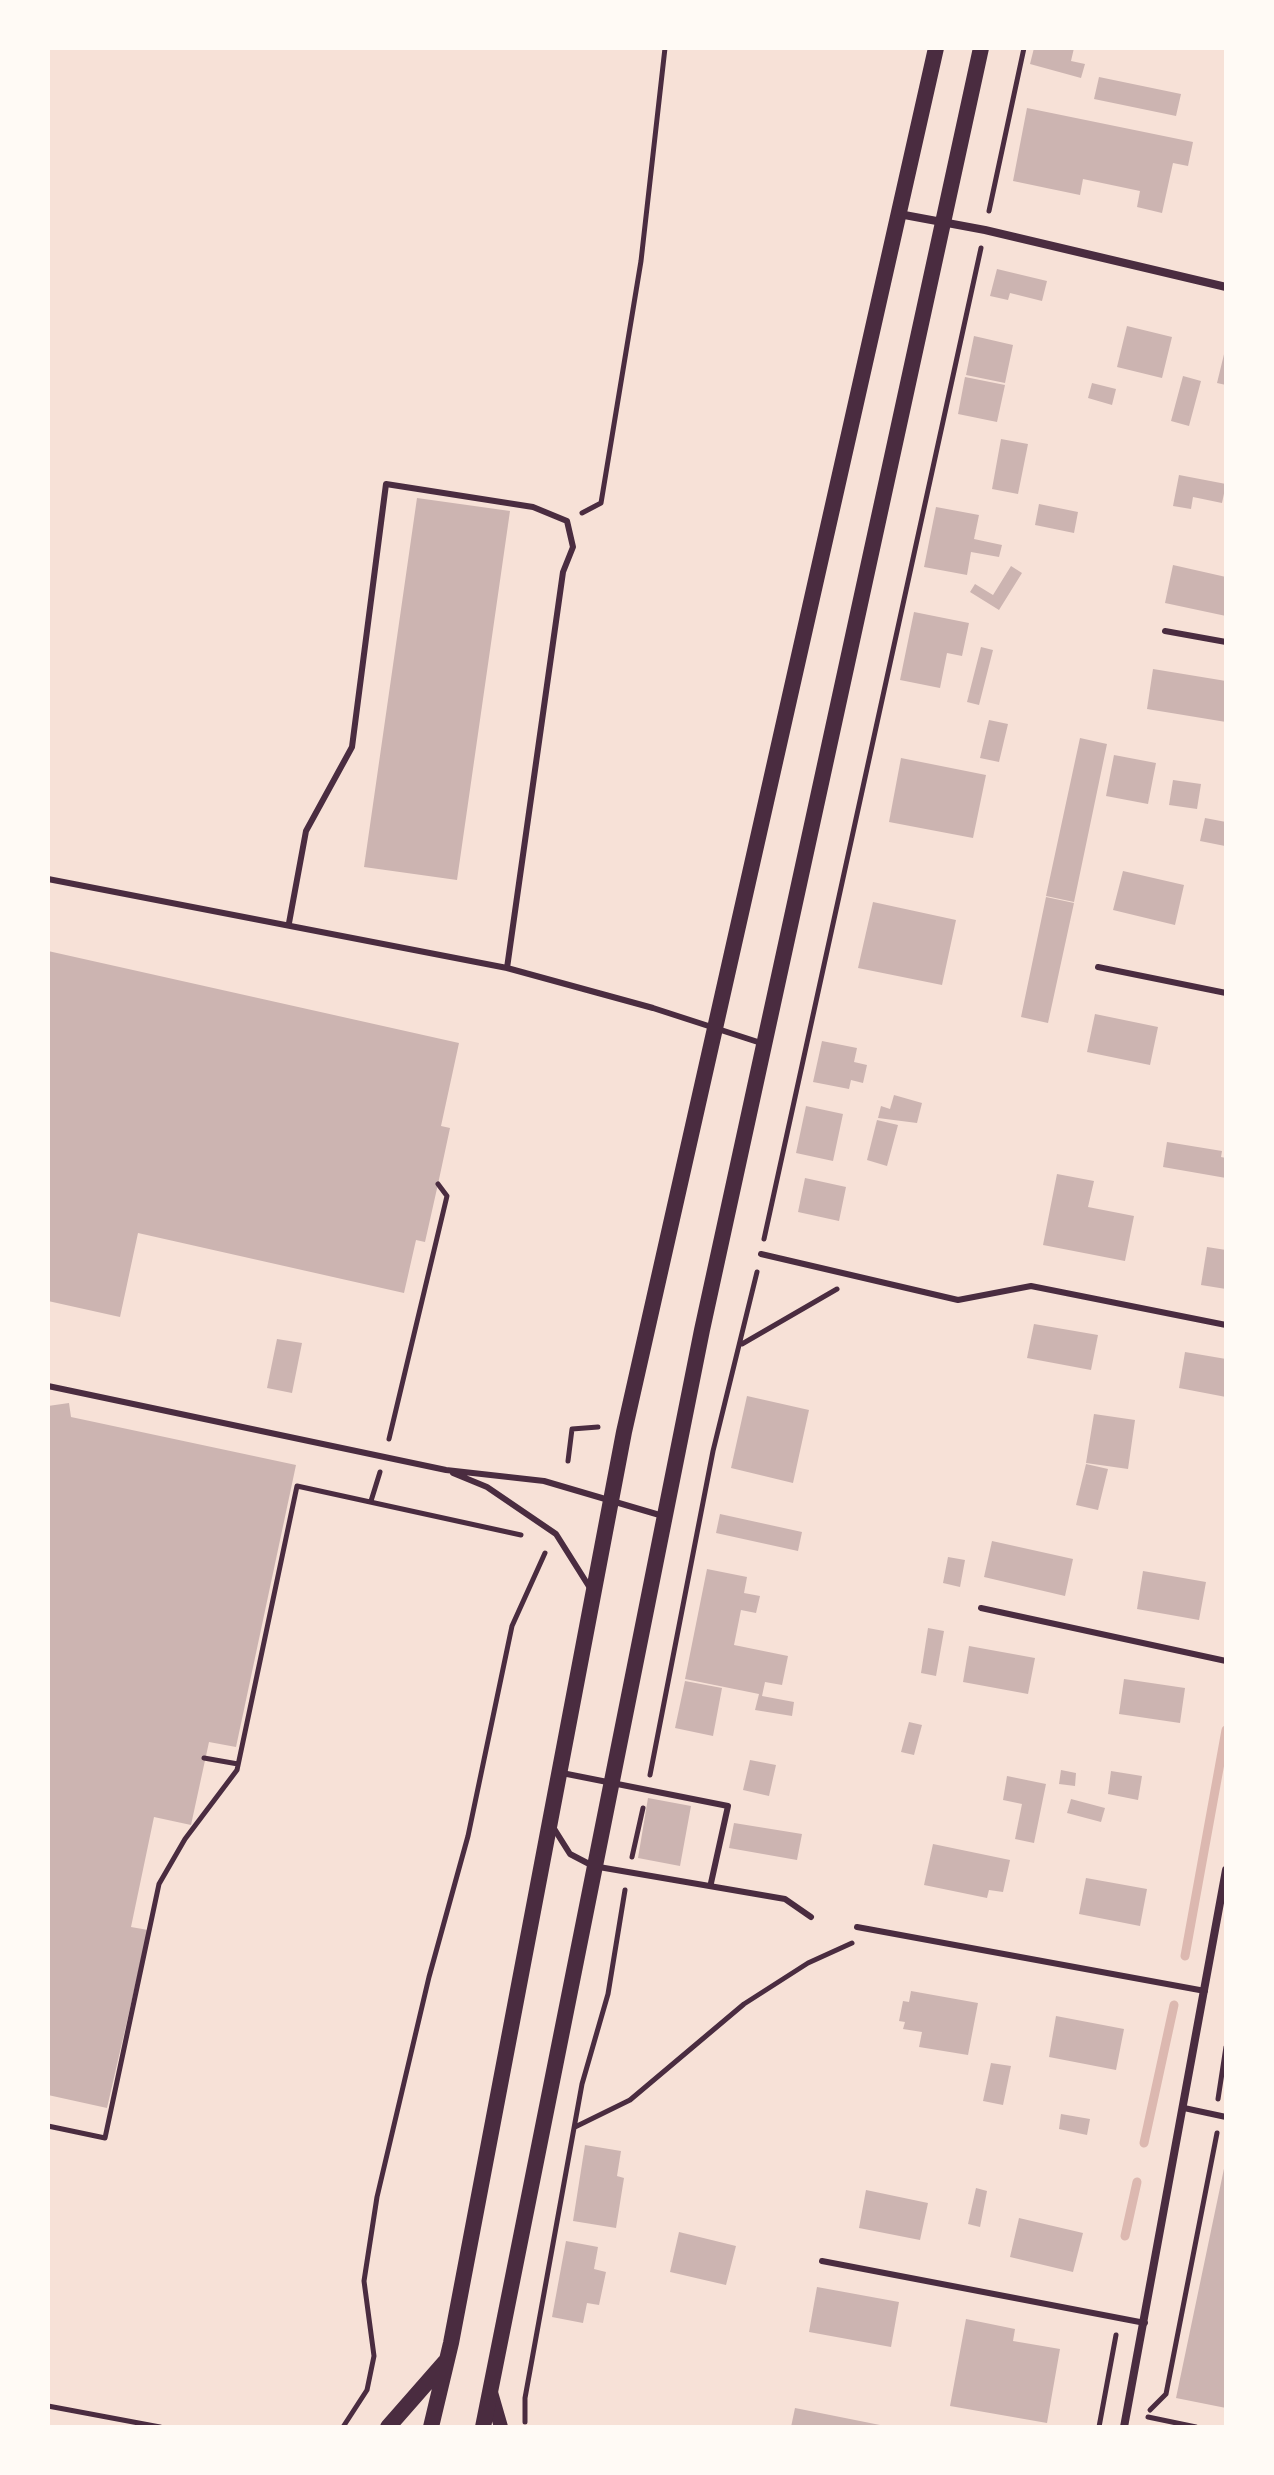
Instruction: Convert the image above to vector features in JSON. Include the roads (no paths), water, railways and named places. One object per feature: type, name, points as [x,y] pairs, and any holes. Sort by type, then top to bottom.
[{"type":"main road","points":[[431,2427],[611,1501],[936,48]]},
{"type":"main road","points":[[483,2427],[663,1516],[981,48]]},
{"type":"main road","points":[[388,2427],[446,2360]]},
{"type":"street","points":[[899,214],[1226,287]]},
{"type":"street","points":[[1124,2427],[1226,1870]]},
{"type":"street","points":[[490,2388],[501,2427]]},
{"type":"lane","points":[[289,923],[306,831],[352,747],[386,484],[533,507],[567,521],[573,547],[563,572],[507,968]]},
{"type":"lane","points":[[1165,631],[1226,642]]},
{"type":"lane","points":[[48,879],[289,923],[507,968],[765,1044]]},
{"type":"lane","points":[[1098,967],[1226,993]]},
{"type":"lane","points":[[761,1254],[958,1300],[1031,1286],[1226,1325]]},
{"type":"lane","points":[[48,1386],[446,1470],[544,1481],[663,1516]]},
{"type":"lane","points":[[446,1470],[487,1487],[556,1534],[594,1594]]},
{"type":"lane","points":[[981,1608],[1226,1661]]},
{"type":"lane","points":[[560,1772],[728,1806],[711,1883]]},
{"type":"lane","points":[[550,1822],[570,1854],[593,1866],[711,1883],[785,1899],[811,1917]]},
{"type":"lane","points":[[857,1927],[1205,1991]]},
{"type":"lane","points":[[1184,2108],[1226,2117]]},
{"type":"lane","points":[[822,2261],[1145,2323]]},
{"type":"waterway","points":[[1185,1956],[1226,1730]]},
{"type":"waterway","points":[[1144,2143],[1174,2005]]},
{"type":"waterway","points":[[1125,2236],[1137,2182]]}]
